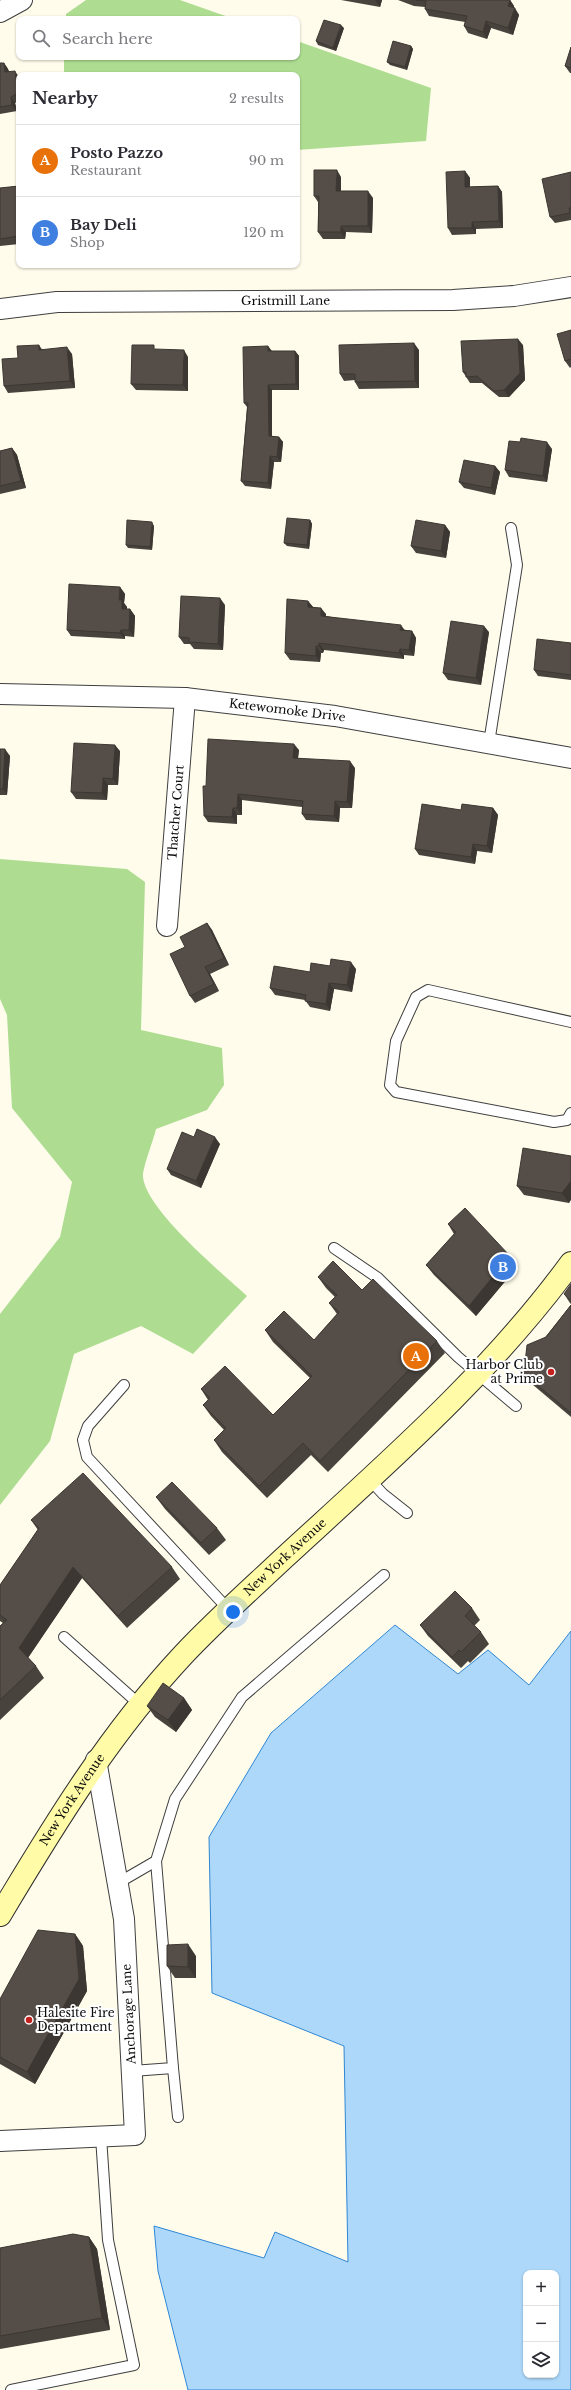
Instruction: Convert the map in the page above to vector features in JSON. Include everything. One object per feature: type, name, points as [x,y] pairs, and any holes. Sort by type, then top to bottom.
[{"type":"street","points":[[0,12],[22,0]]},
{"type":"street","name":"Gristmill Lane","points":[[0,309],[57,302],[484,299],[571,287]]},
{"type":"street","name":"Ketewomoke Drive","points":[[0,694],[185,698],[335,716],[571,758]]},
{"type":"street","name":"Thatcher Court","points":[[167,926],[185,698]]},
{"type":"street","name":"New York Avenue","points":[[0,1915],[96,1760],[139,1704],[185,1653],[229,1610],[369,1479],[478,1374],[534,1311],[571,1263]]},
{"type":"street","name":"Anchorage Lane","points":[[0,2141],[136,2135],[124,1919],[96,1760]]},
{"type":"lane","points":[[489,743],[517,565],[510,528]]},
{"type":"lane","points":[[571,1022],[428,990],[416,997],[396,1041],[390,1084],[396,1092],[554,1122],[567,1120],[571,1113]]},
{"type":"lane","points":[[334,1248],[378,1278],[458,1358],[516,1406]]},
{"type":"lane","points":[[124,1385],[88,1426],[83,1440],[87,1457],[229,1610]]},
{"type":"lane","points":[[369,1479],[383,1494],[407,1513]]},
{"type":"lane","points":[[178,2117],[156,1861],[175,1799],[242,1697],[384,1574]]},
{"type":"lane","points":[[64,1637],[139,1704]]},
{"type":"lane","points":[[118,1883],[156,1861]]},
{"type":"lane","points":[[132,2071],[173,2068]]},
{"type":"lane","points":[[11,2390],[134,2365],[108,2240],[101,2137]]},
{"type":"green space","points":[[86,0],[180,0],[225,16],[66,16],[66,14]]},
{"type":"green space","points":[[300,42],[431,88],[426,141],[300,150],[300,72],[64,72],[64,60],[300,60]]},
{"type":"green space","points":[[0,859],[127,869],[145,882],[141,1030],[222,1048],[224,1085],[207,1110],[156,1129],[144,1168],[143,1177],[147,1191],[171,1223],[204,1257],[247,1296],[193,1354],[141,1326],[74,1354],[50,1441],[0,1505],[0,1314],[60,1237],[72,1182],[12,1108],[7,1015],[0,999]]},
{"type":"water","points":[[395,1625],[458,1674],[488,1650],[529,1685],[571,1631],[571,2390],[188,2390],[158,2271],[154,2226],[264,2258],[275,2232],[348,2262],[344,2046],[212,1993],[209,1837],[271,1733]]},
{"type":"building","points":[[416,0],[510,0],[508,6],[515,8],[508,28],[486,21],[483,32],[464,26],[467,16],[425,9],[426,1]]},
{"type":"building","points":[[324,20],[341,25],[333,48],[316,41]]},
{"type":"building","points":[[393,41],[411,46],[405,67],[387,62]]},
{"type":"building","points":[[571,47],[571,68],[565,66]]},
{"type":"building","points":[[0,63],[4,63],[5,72],[15,71],[16,94],[11,97],[12,105],[0,107]]},
{"type":"building","points":[[314,170],[337,170],[336,191],[368,191],[368,226],[341,226],[341,232],[318,232],[319,196],[314,196]]},
{"type":"building","points":[[465,171],[465,187],[498,186],[499,221],[472,222],[472,228],[448,228],[446,172]]},
{"type":"building","points":[[571,172],[570,213],[550,217],[542,179]]},
{"type":"building","points":[[16,186],[16,236],[0,239],[0,188]]},
{"type":"building","points":[[571,330],[571,359],[565,361],[557,334]]},
{"type":"building","points":[[518,339],[520,373],[504,390],[494,391],[477,376],[466,377],[466,372],[463,372],[461,341]]},
{"type":"building","points":[[414,343],[415,381],[355,382],[355,374],[340,374],[339,345]]},
{"type":"building","points":[[39,345],[39,350],[67,347],[70,381],[4,386],[2,359],[18,358],[17,346]]},
{"type":"building","points":[[132,345],[154,345],[154,349],[184,350],[183,385],[131,384]]},
{"type":"building","points":[[268,346],[268,351],[295,351],[296,384],[268,385],[269,436],[279,437],[277,457],[270,456],[268,483],[241,481],[248,403],[244,403],[243,347]]},
{"type":"building","points":[[521,438],[547,442],[543,476],[505,470],[509,441],[520,442]]},
{"type":"building","points":[[12,448],[21,481],[0,486],[0,451]]},
{"type":"building","points":[[464,460],[495,466],[491,488],[459,482]]},
{"type":"building","points":[[287,518],[310,520],[307,545],[284,543]]},
{"type":"building","points":[[127,520],[152,522],[150,547],[126,545]]},
{"type":"building","points":[[416,520],[445,525],[441,551],[411,546]]},
{"type":"building","points":[[69,584],[120,587],[119,600],[122,600],[122,609],[130,609],[129,630],[121,630],[120,633],[67,630]]},
{"type":"building","points":[[181,596],[220,598],[218,644],[189,642],[189,638],[179,637]]},
{"type":"building","points":[[287,599],[308,601],[308,607],[321,608],[321,616],[401,625],[400,630],[412,631],[409,650],[400,649],[399,653],[319,643],[319,646],[316,646],[316,656],[285,653]]},
{"type":"building","points":[[451,621],[484,626],[476,678],[443,673]]},
{"type":"building","points":[[537,639],[571,643],[571,675],[534,670]]},
{"type":"building","points":[[208,739],[294,744],[293,758],[350,761],[347,802],[335,801],[334,816],[302,814],[303,801],[238,794],[237,808],[233,808],[232,817],[204,816],[203,786],[206,786]]},
{"type":"building","points":[[74,743],[115,745],[113,779],[103,778],[102,793],[71,792]]},
{"type":"building","points":[[0,749],[5,749],[3,789],[0,789]]},
{"type":"building","points":[[422,804],[461,810],[462,804],[493,808],[487,846],[473,844],[471,857],[415,849]]},
{"type":"building","points":[[207,923],[224,958],[205,967],[214,984],[190,996],[170,954],[185,947],[180,937]]},
{"type":"building","points":[[331,959],[351,962],[347,985],[329,983],[326,1004],[305,1001],[306,995],[270,988],[274,966],[310,972],[311,963],[330,966]]},
{"type":"building","points":[[197,1129],[215,1137],[196,1181],[167,1169],[182,1132],[194,1137]]},
{"type":"building","points":[[523,1148],[571,1156],[571,1181],[562,1193],[517,1186]]},
{"type":"building","points":[[465,1208],[510,1256],[469,1306],[426,1265],[456,1232],[448,1224]]},
{"type":"building","points":[[333,1261],[362,1290],[373,1279],[437,1341],[320,1461],[303,1443],[259,1486],[214,1440],[226,1428],[203,1405],[210,1398],[201,1389],[225,1366],[273,1415],[312,1376],[265,1330],[284,1311],[314,1340],[339,1312],[329,1303],[337,1295],[318,1277]]},
{"type":"building","points":[[571,1284],[571,1300],[564,1294]]},
{"type":"building","name":"Harbor Club at Prime","points":[[571,1305],[571,1413],[519,1370],[525,1363],[527,1345],[546,1337]]},
{"type":"building","points":[[83,1473],[172,1567],[118,1616],[73,1567],[19,1648],[36,1666],[0,1700],[0,1626],[7,1620],[0,1615],[0,1585],[39,1528],[31,1520]]},
{"type":"building","points":[[172,1482],[217,1528],[201,1543],[156,1497]]},
{"type":"building","points":[[455,1591],[472,1608],[465,1616],[481,1632],[461,1652],[459,1650],[452,1657],[420,1625]]},
{"type":"building","points":[[163,1683],[184,1698],[168,1720],[147,1706]]},
{"type":"building","points":[[38,1930],[75,1934],[79,1979],[27,2072],[0,2057],[0,1999]]},
{"type":"building","points":[[188,1944],[188,1967],[167,1966],[167,1945]]},
{"type":"building","points":[[73,2234],[89,2237],[102,2318],[0,2336],[0,2248]]},
{"type":"place","name":"Bay Deli","points":[[503,1267]]},
{"type":"place","name":"Posto Pazzo","points":[[416,1356]]},
{"type":"place","name":"Harbor Club at Prime","points":[[551,1372]]},
{"type":"place","name":"Halesite Fire Department","points":[[29,2020]]}]
